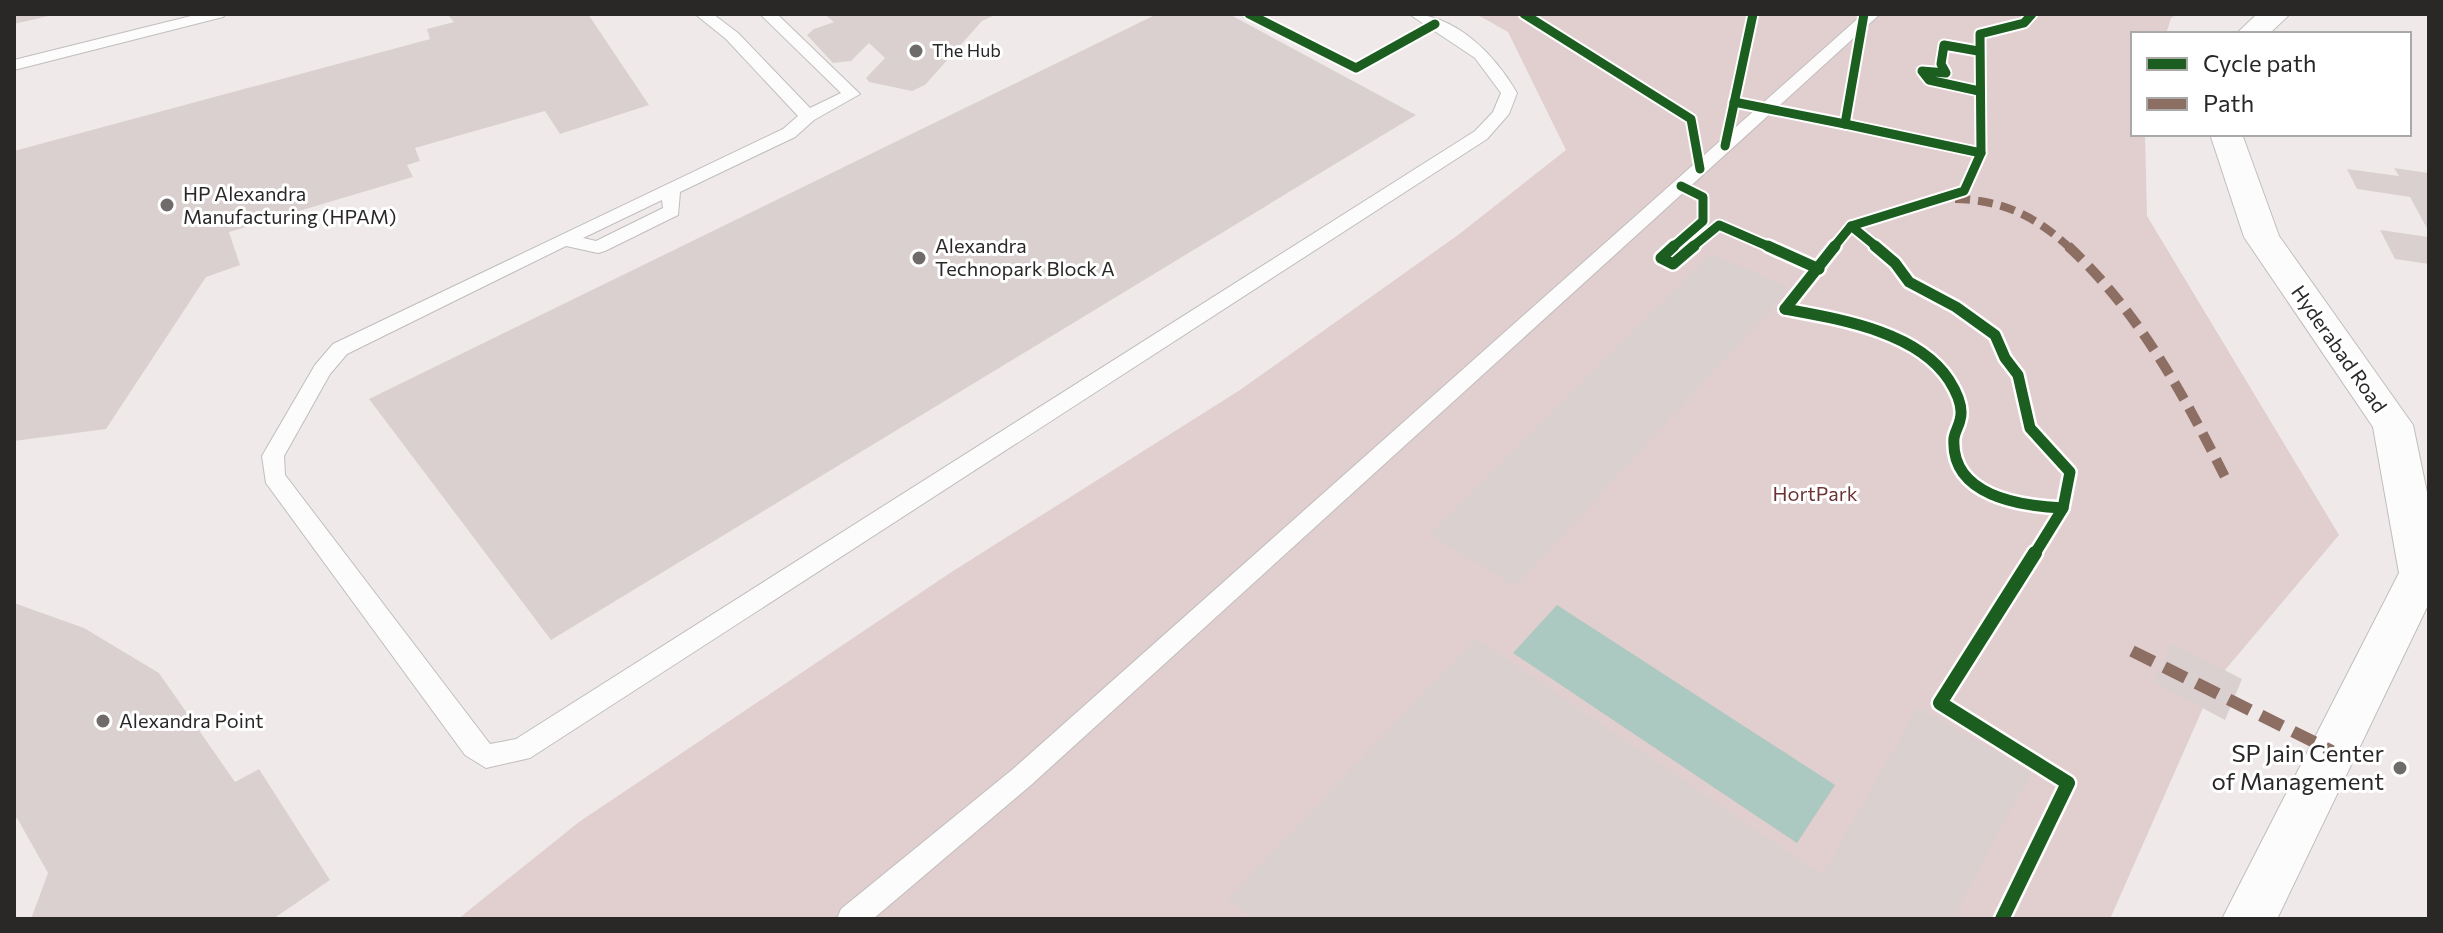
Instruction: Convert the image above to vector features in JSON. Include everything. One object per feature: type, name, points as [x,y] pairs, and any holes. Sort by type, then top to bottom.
[{"type":"street","points":[[2253,32],[2275,14]]},
{"type":"street","name":"Hyderabad Road","points":[[2227,136],[2262,237],[2393,425],[2421,573],[2249,919]]},
{"type":"lane","points":[[14,65],[218,14]]},
{"type":"lane","points":[[703,14],[732,36],[808,116]]},
{"type":"lane","points":[[768,14],[852,94],[808,116],[789,133],[340,349],[322,370],[273,456],[274,477],[474,747],[486,756],[521,750],[1481,135],[1501,114],[1509,93],[1497,70],[1472,45],[1417,14]]},
{"type":"lane","points":[[851,919],[1022,777],[1872,14]]},
{"type":"green space","name":"HortPark","points":[[1476,14],[2178,14],[2171,18],[2167,32],[2131,32],[2131,136],[2145,136],[2147,216],[2339,535],[2214,683],[2110,919],[458,919],[579,822],[950,573],[1240,390],[1458,235],[1566,150],[1508,32]]},
{"type":"shaded area","points":[[1557,605],[1835,785],[1797,843],[1513,653]]},
{"type":"building","points":[[14,14],[53,14],[53,15],[14,24]]},
{"type":"building","name":"HP Alexandra Manufacturing (HPAM)","points":[[447,14],[588,14],[649,105],[560,134],[545,111],[415,148],[420,161],[407,165],[413,177],[229,232],[240,265],[206,277],[106,429],[14,441],[14,151],[430,39],[427,29],[454,22]]},
{"type":"building","name":"The Hub","points":[[824,14],[997,14],[982,21],[925,85],[912,91],[869,82],[866,78],[885,58],[869,43],[851,61],[833,63],[807,35],[834,22]]},
{"type":"building","name":"Alexandra Technopark Block A","points":[[1157,14],[1229,14],[1416,115],[551,640],[369,399]]},
{"type":"building","points":[[2394,168],[2429,173],[2429,232],[2410,197],[2357,189],[2347,169],[2399,176]]},
{"type":"building","points":[[2380,230],[2429,237],[2429,264],[2395,259]]},
{"type":"building","points":[[1712,253],[1789,289],[1515,587],[1430,534]]},
{"type":"building","name":"Alexandra Point","points":[[14,603],[84,628],[159,673],[235,782],[259,769],[330,880],[273,919],[31,919],[48,873],[17,818],[14,820]]},
{"type":"building","points":[[1476,638],[1822,875],[1918,707],[2031,773],[1952,919],[1251,919],[1228,899]]},
{"type":"building","points":[[2172,643],[2242,679],[2225,720],[2154,682]]},
{"type":"marked path","points":[[1955,199],[2004,204],[2028,214],[2078,255],[2127,311],[2166,366],[2225,477]]},
{"type":"marked path","points":[[2132,651],[2332,751]]},
{"type":"cycle path","points":[[1249,14],[1356,68],[1435,24]]},
{"type":"cycle path","points":[[1524,14],[1691,119],[1700,169]]},
{"type":"cycle path","points":[[1725,146],[1753,14]]},
{"type":"cycle path","points":[[1864,14],[1845,124],[1981,153]]},
{"type":"cycle path","points":[[1785,309],[1851,226],[1964,191],[1981,153],[1980,34],[2024,23],[2032,14]]},
{"type":"cycle path","points":[[1978,51],[1944,45],[1941,64],[1946,73],[1922,71],[1929,80],[1979,91]]},
{"type":"cycle path","points":[[1734,102],[1845,124]]},
{"type":"cycle path","points":[[1681,186],[1703,197],[1703,221],[1661,258],[1673,264],[1719,225],[1819,269]]},
{"type":"cycle path","points":[[1851,226],[1895,263],[1909,282],[1956,307],[1995,335],[2005,358],[2018,375],[2030,428],[2070,472],[2063,508],[1940,703],[2068,783],[2002,919]]},
{"type":"cycle path","points":[[1785,309],[1872,330],[1932,361],[1949,380],[1959,400],[1961,419],[1954,439],[1957,459],[1964,474],[1976,486],[2008,501],[2063,508]]},
{"type":"place","name":"The Hub","points":[[916,51]]},
{"type":"place","name":"HP Alexandra Manufacturing (HPAM)","points":[[167,205]]},
{"type":"place","name":"Alexandra Technopark Block A","points":[[919,258]]},
{"type":"place","name":"Alexandra Point","points":[[103,721]]},
{"type":"place","name":"SP Jain Center of Management","points":[[2400,768]]}]
